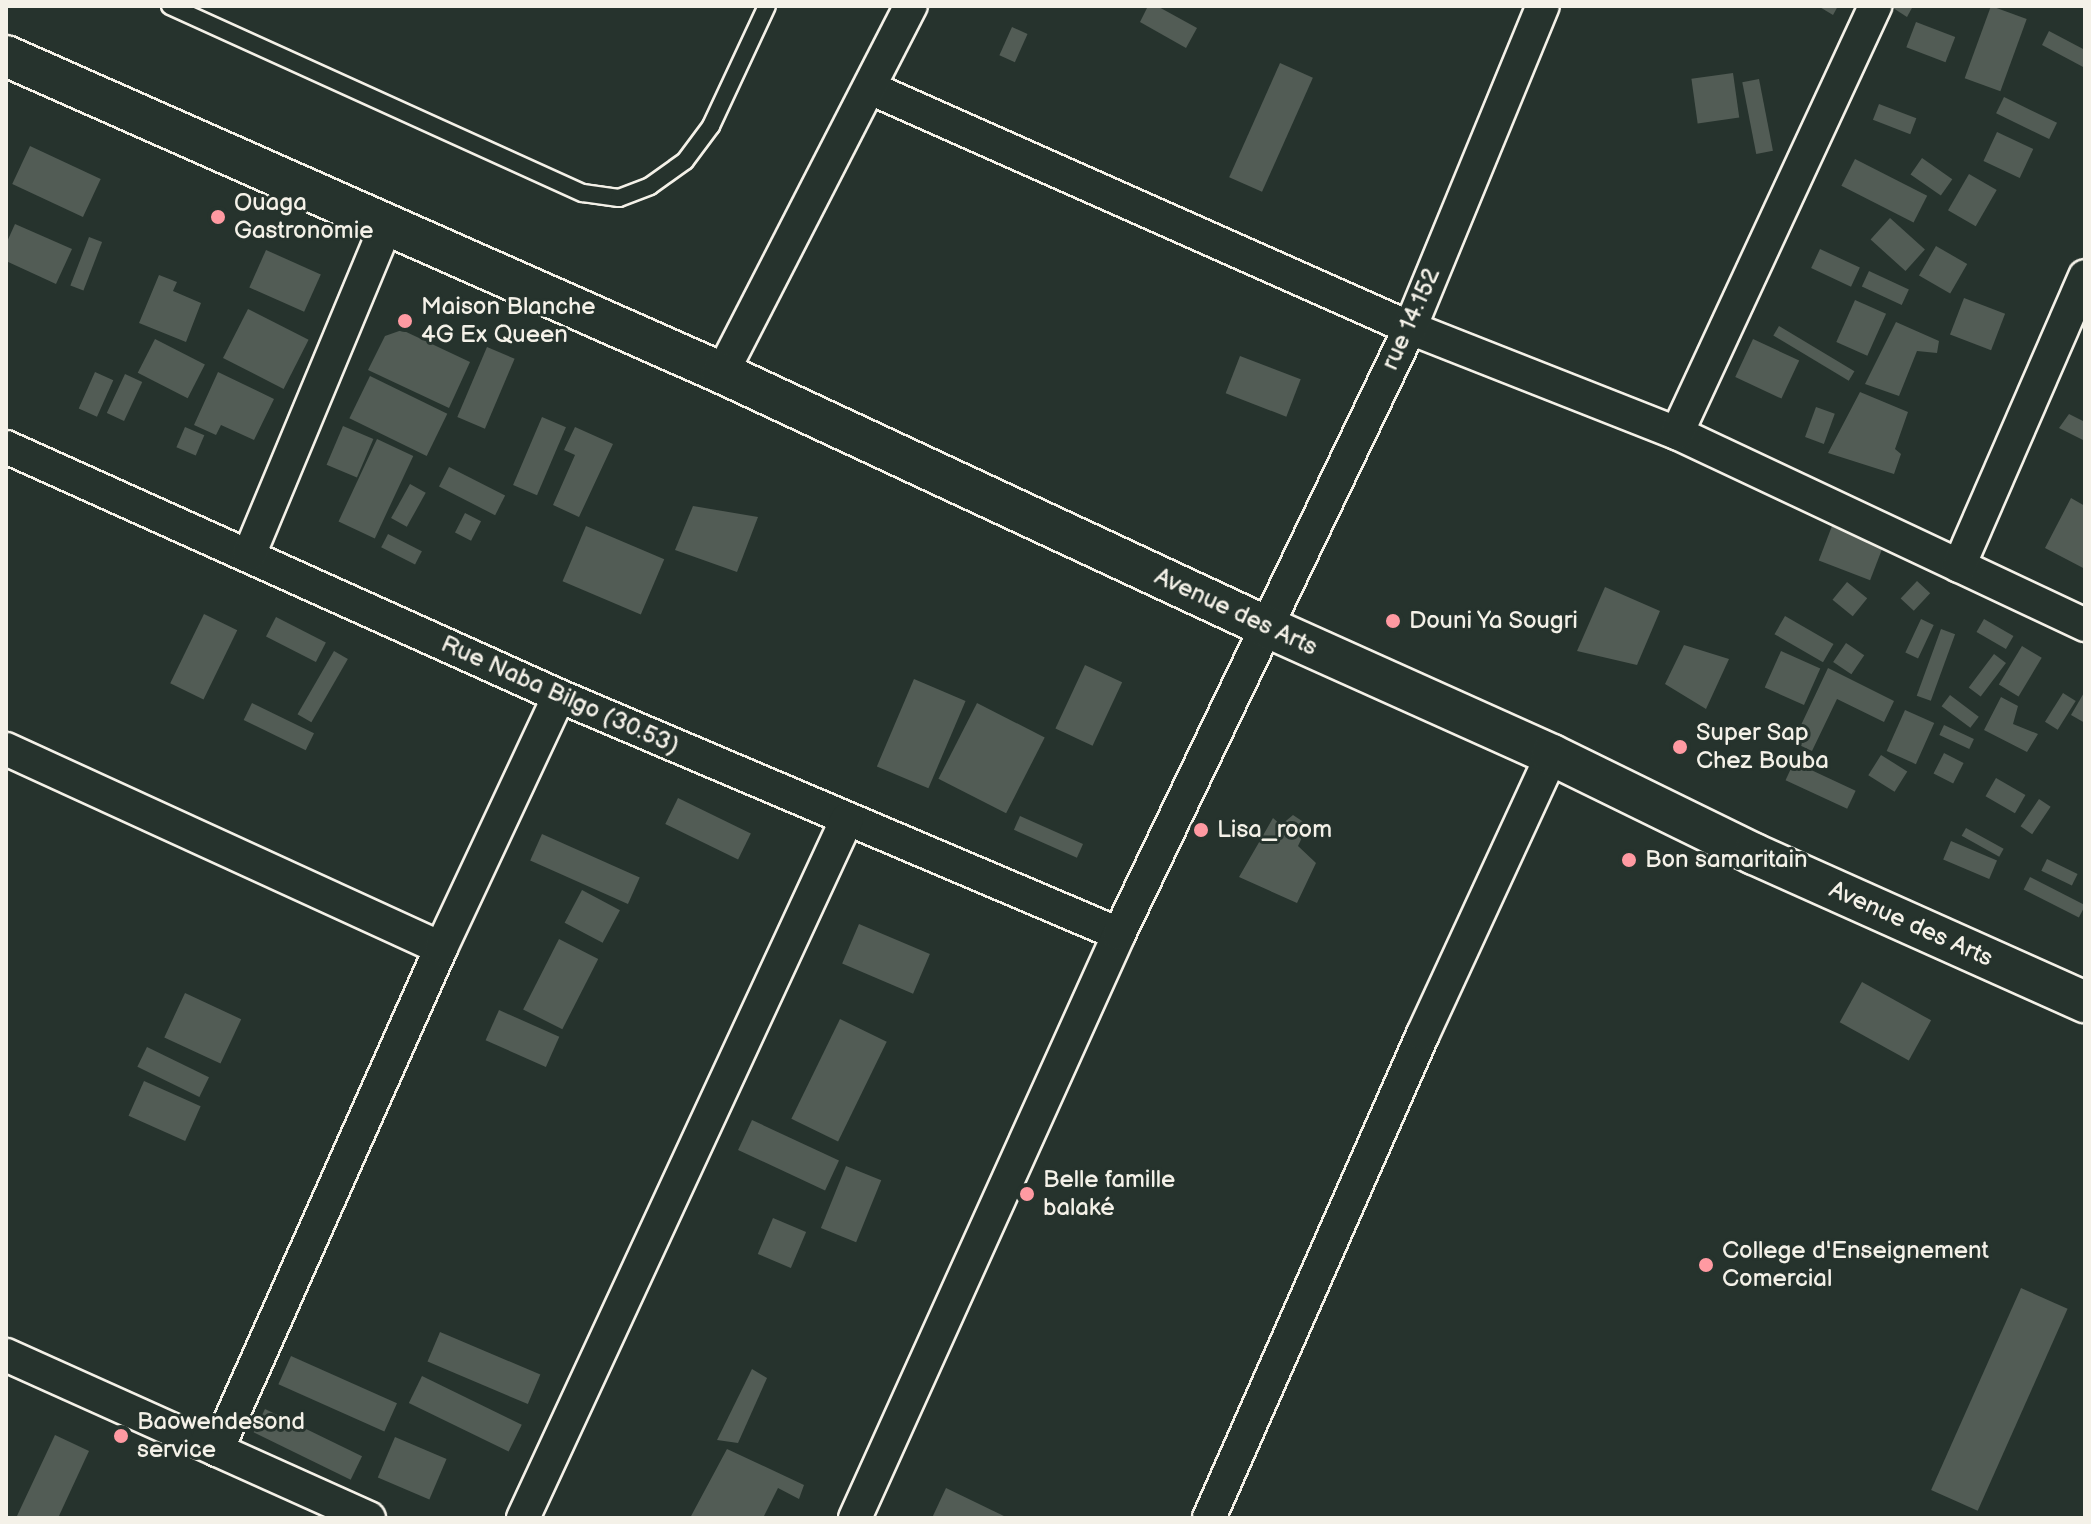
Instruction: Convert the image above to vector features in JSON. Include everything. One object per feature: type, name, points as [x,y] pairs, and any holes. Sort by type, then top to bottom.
[{"type":"street","points":[[722,373],[911,6]]},
{"type":"street","name":"rue 14.152","points":[[855,1518],[1119,934],[1410,328],[1543,6]]},
{"type":"street","points":[[1677,433],[1875,6]]},
{"type":"street","name":"Avenue des Arts","points":[[6,56],[722,373],[1267,627],[1552,755],[1754,854],[2085,1002]]},
{"type":"street","points":[[870,88],[1410,328],[1677,433],[2085,625]]},
{"type":"street","points":[[249,555],[387,224]]},
{"type":"street","points":[[1959,566],[2085,276]]},
{"type":"street","name":"Rue Naba Bilgo (30.53)","points":[[6,447],[559,696],[1119,934]]},
{"type":"street","points":[[217,1450],[441,948],[559,696]]},
{"type":"street","points":[[6,749],[441,948]]},
{"type":"street","points":[[1209,1518],[1423,1034],[1552,755]]},
{"type":"street","points":[[523,1518],[847,819]]},
{"type":"street","points":[[6,1355],[369,1518]]},
{"type":"lane","points":[[170,6],[583,193],[619,198],[650,186],[685,161],[711,126],[767,6]]},
{"type":"building","points":[[1148,6],[1157,6],[1197,28],[1186,48],[1140,22]]},
{"type":"building","points":[[1818,6],[1838,6],[1833,15]]},
{"type":"building","points":[[1890,6],[1913,6],[1907,17]]},
{"type":"building","points":[[1991,6],[2027,19],[2000,91],[1965,78]]},
{"type":"building","points":[[1916,22],[1955,37],[1946,62],[1906,47]]},
{"type":"building","points":[[1012,27],[1028,34],[1015,62],[999,55]]},
{"type":"building","points":[[2049,31],[2085,50],[2085,68],[2042,45]]},
{"type":"building","points":[[1280,63],[1313,78],[1262,192],[1229,177]]},
{"type":"building","points":[[1733,73],[1739,118],[1698,123],[1691,79]]},
{"type":"building","points":[[1759,79],[1773,151],[1756,154],[1742,82]]},
{"type":"building","points":[[2004,97],[2057,123],[2049,139],[1996,113]]},
{"type":"building","points":[[1879,104],[1916,118],[1910,134],[1873,120]]},
{"type":"building","points":[[1997,132],[2033,149],[2020,178],[1983,161]]},
{"type":"building","points":[[30,146],[101,179],[83,217],[12,184]]},
{"type":"building","points":[[1922,158],[1952,179],[1941,196],[1911,174]]},
{"type":"building","points":[[1855,159],[1927,196],[1914,223],[1841,186]]},
{"type":"building","points":[[1969,174],[1997,190],[1976,226],[1948,210]]},
{"type":"building","points":[[1890,218],[1925,249],[1906,271],[1871,240]]},
{"type":"building","points":[[15,224],[72,249],[56,284],[6,261],[6,244]]},
{"type":"building","points":[[89,237],[102,242],[83,291],[70,286]]},
{"type":"building","points":[[1936,246],[1967,264],[1950,293],[1919,275]]},
{"type":"building","points":[[1820,249],[1860,268],[1851,287],[1811,268]]},
{"type":"building","points":[[266,250],[321,274],[304,312],[249,287]]},
{"type":"building","points":[[1869,271],[1909,290],[1902,305],[1862,286]]},
{"type":"building","points":[[159,275],[177,282],[173,291],[201,303],[186,342],[139,323]]},
{"type":"building","points":[[1964,298],[2005,314],[1991,350],[1950,334]]},
{"type":"building","points":[[1855,300],[1886,314],[1867,356],[1836,342]]},
{"type":"building","points":[[248,309],[309,340],[284,389],[223,358]]},
{"type":"building","points":[[1896,322],[1939,341],[1937,353],[1917,351],[1899,396],[1865,384]]},
{"type":"building","points":[[1779,326],[1854,371],[1849,381],[1773,335]]},
{"type":"building","points":[[402,330],[470,362],[449,408],[368,370],[385,336]]},
{"type":"building","points":[[155,339],[205,364],[188,398],[138,373]]},
{"type":"building","points":[[1753,339],[1799,361],[1781,399],[1735,377]]},
{"type":"building","points":[[487,347],[515,359],[485,429],[457,417]]},
{"type":"building","points":[[1240,356],[1301,379],[1286,417],[1226,393]]},
{"type":"building","points":[[95,372],[113,380],[97,417],[79,409]]},
{"type":"building","points":[[218,372],[274,399],[254,440],[221,425],[216,435],[194,425]]},
{"type":"building","points":[[125,374],[142,382],[124,421],[107,413]]},
{"type":"building","points":[[370,376],[447,414],[427,456],[349,418]]},
{"type":"building","points":[[1860,392],[1908,412],[1895,449],[1901,454],[1894,474],[1828,453]]},
{"type":"building","points":[[1816,407],[1835,414],[1824,444],[1805,437]]},
{"type":"building","points":[[2069,414],[2085,422],[2085,441],[2059,428]]},
{"type":"building","points":[[542,417],[566,427],[537,495],[513,485]]},
{"type":"building","points":[[343,426],[373,439],[357,478],[327,465]]},
{"type":"building","points":[[185,427],[204,435],[196,455],[176,447]]},
{"type":"building","points":[[575,427],[613,444],[579,517],[553,505],[575,455],[564,450]]},
{"type":"building","points":[[377,439],[413,456],[375,538],[339,521]]},
{"type":"building","points":[[449,467],[505,496],[495,515],[439,487]]},
{"type":"building","points":[[410,484],[426,493],[407,527],[391,518]]},
{"type":"building","points":[[2071,498],[2085,506],[2085,569],[2045,548]]},
{"type":"building","points":[[693,506],[758,517],[737,572],[675,550]]},
{"type":"building","points":[[465,513],[481,521],[471,541],[455,533]]},
{"type":"building","points":[[586,526],[664,559],[641,614],[563,581]]},
{"type":"building","points":[[1832,526],[1883,546],[1870,580],[1819,561]]},
{"type":"building","points":[[388,534],[422,551],[415,565],[381,547]]},
{"type":"building","points":[[1917,581],[1930,593],[1914,611],[1901,599]]},
{"type":"building","points":[[1847,582],[1867,598],[1853,616],[1833,600]]},
{"type":"building","points":[[1605,587],[1660,611],[1637,665],[1577,651]]},
{"type":"building","points":[[204,614],[237,630],[204,699],[170,683]]},
{"type":"building","points":[[1785,616],[1833,644],[1823,662],[1774,634]]},
{"type":"building","points":[[276,617],[326,642],[316,662],[266,637]]},
{"type":"building","points":[[1921,619],[1934,625],[1918,658],[1905,653]]},
{"type":"building","points":[[1984,619],[2013,636],[2006,649],[1976,632]]},
{"type":"building","points":[[1941,629],[1955,634],[1931,701],[1917,696]]},
{"type":"building","points":[[1846,643],[1864,655],[1851,674],[1833,662]]},
{"type":"building","points":[[1684,645],[1729,659],[1706,709],[1665,684]]},
{"type":"building","points":[[2022,646],[2042,658],[2019,696],[1999,685]]},
{"type":"building","points":[[334,651],[348,659],[311,722],[298,714]]},
{"type":"building","points":[[1781,651],[1820,668],[1804,705],[1765,688]]},
{"type":"building","points":[[1994,654],[2006,663],[1981,697],[1969,688]]},
{"type":"building","points":[[1085,665],[1122,682],[1093,746],[1055,728]]},
{"type":"building","points":[[1828,668],[1894,701],[1884,722],[1837,699],[1812,751],[1793,742]]},
{"type":"building","points":[[914,679],[966,701],[928,788],[877,766]]},
{"type":"building","points":[[2085,691],[2085,723],[2071,715]]},
{"type":"building","points":[[2063,693],[2076,701],[2058,730],[2045,722]]},
{"type":"building","points":[[1950,695],[1979,717],[1970,728],[1942,706]]},
{"type":"building","points":[[2001,697],[2018,706],[2013,724],[2038,734],[2027,752],[1984,730]]},
{"type":"building","points":[[252,703],[314,733],[306,750],[244,720]]},
{"type":"building","points":[[977,703],[1045,738],[1006,813],[938,779]]},
{"type":"building","points":[[1905,710],[1934,723],[1916,764],[1887,751]]},
{"type":"building","points":[[1944,725],[1974,739],[1969,749],[1939,735]]},
{"type":"building","points":[[1944,753],[1964,763],[1953,783],[1934,773]]},
{"type":"building","points":[[1881,755],[1907,771],[1895,792],[1868,775]]},
{"type":"building","points":[[1794,762],[1856,791],[1847,809],[1786,780]]},
{"type":"building","points":[[1996,778],[2025,795],[2015,813],[1986,796]]},
{"type":"building","points":[[678,798],[751,834],[738,860],[665,824]]},
{"type":"building","points":[[2039,799],[2051,807],[2032,834],[2021,826]]},
{"type":"building","points":[[1293,815],[1308,825],[1298,846],[1316,863],[1297,903],[1239,877],[1273,818],[1281,825]]},
{"type":"building","points":[[1020,816],[1083,844],[1077,858],[1014,830]]},
{"type":"building","points":[[1966,828],[2004,849],[1999,857],[1962,836]]},
{"type":"building","points":[[542,834],[640,878],[628,904],[530,860]]},
{"type":"building","points":[[1951,841],[1997,861],[1989,879],[1943,859]]},
{"type":"building","points":[[2047,859],[2078,874],[2072,886],[2041,871]]},
{"type":"building","points":[[2030,877],[2085,905],[2079,918],[2024,889]]},
{"type":"building","points":[[582,890],[620,910],[603,943],[565,923]]},
{"type":"building","points":[[859,924],[930,954],[913,994],[842,964]]},
{"type":"building","points":[[559,939],[598,959],[562,1029],[523,1009]]},
{"type":"building","points":[[1862,982],[1931,1020],[1909,1061],[1840,1022]]},
{"type":"building","points":[[185,993],[241,1019],[220,1064],[164,1037]]},
{"type":"building","points":[[499,1010],[559,1037],[546,1067],[486,1040]]},
{"type":"building","points":[[840,1019],[887,1042],[838,1142],[791,1119]]},
{"type":"building","points":[[147,1047],[209,1077],[199,1097],[137,1067]]},
{"type":"building","points":[[144,1081],[201,1106],[185,1141],[129,1116]]},
{"type":"building","points":[[752,1120],[839,1161],[825,1190],[738,1150]]},
{"type":"building","points":[[846,1166],[881,1180],[856,1242],[821,1228]]},
{"type":"building","points":[[773,1218],[806,1232],[791,1268],[758,1254]]},
{"type":"building","points":[[2021,1288],[2068,1309],[1978,1511],[1931,1490]]},
{"type":"building","points":[[440,1332],[540,1375],[528,1404],[427,1361]]},
{"type":"building","points":[[291,1356],[397,1403],[384,1432],[278,1384]]},
{"type":"building","points":[[752,1369],[767,1378],[738,1443],[717,1440]]},
{"type":"building","points":[[422,1376],[522,1425],[509,1452],[409,1403]]},
{"type":"building","points":[[265,1409],[362,1456],[351,1480],[254,1432]]},
{"type":"building","points":[[55,1435],[89,1451],[58,1518],[16,1518]]},
{"type":"building","points":[[395,1437],[447,1459],[429,1499],[378,1478]]},
{"type":"building","points":[[727,1449],[804,1485],[799,1499],[778,1488],[763,1518],[690,1518]]},
{"type":"building","points":[[946,1488],[1008,1518],[932,1518]]},
{"type":"place","name":"Ouaga Gastronomie","points":[[218,217]]},
{"type":"place","name":"Maison Blanche 4G Ex Queen","points":[[405,321]]},
{"type":"place","name":"Douni Ya Sougri","points":[[1393,621]]},
{"type":"place","name":"Super Sap Chez Bouba","points":[[1680,747]]},
{"type":"place","name":"Lisa_room","points":[[1201,830]]},
{"type":"place","name":"Bon samaritain","points":[[1629,860]]},
{"type":"place","name":"Belle famille balaké","points":[[1027,1194]]},
{"type":"place","name":"College d'Enseignement Comercial","points":[[1706,1265]]},
{"type":"place","name":"Baowendesond service","points":[[121,1436]]}]
